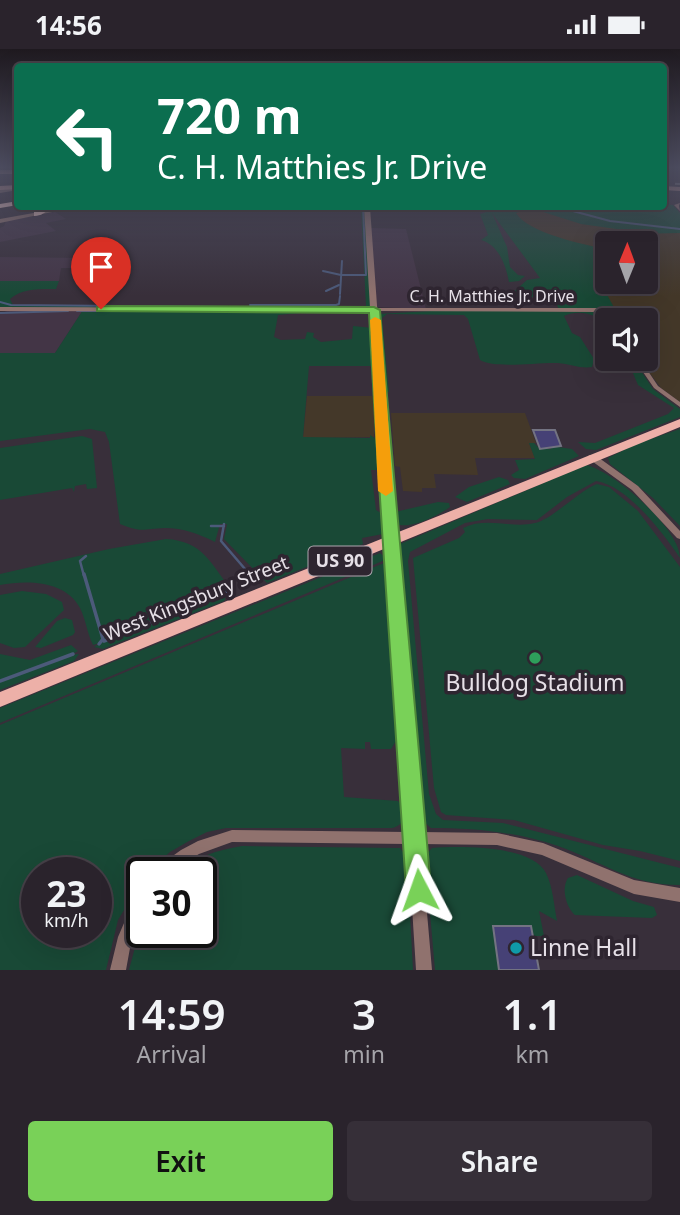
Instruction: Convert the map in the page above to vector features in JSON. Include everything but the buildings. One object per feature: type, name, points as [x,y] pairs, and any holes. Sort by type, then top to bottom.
[{"type":"highway","points":[[37,213],[45,210]]},
{"type":"main road","name":"West Kingsbury Street","points":[[0,700],[680,423]]},
{"type":"street","points":[[0,220],[54,210]]},
{"type":"street","points":[[367,210],[386,503],[392,539],[424,970]]},
{"type":"street","name":"C. H. Matthies Jr. Drive","points":[[0,309],[595,311]]},
{"type":"street","points":[[645,371],[656,387],[680,405]]},
{"type":"street","points":[[592,457],[635,488],[680,536]]},
{"type":"street","points":[[181,857],[206,843],[232,836],[497,839],[543,849],[634,887],[680,895]]},
{"type":"street","points":[[118,970],[126,935]]},
{"type":"shaded area","points":[[490,210],[547,210],[644,231],[595,231],[595,294],[658,294],[658,232],[680,233],[680,402],[661,388],[648,371],[658,371],[658,308],[559,309],[541,278]]},
{"type":"shaded area","points":[[55,212],[66,219],[46,223],[56,231],[0,242],[0,228],[6,221]]},
{"type":"shaded area","points":[[370,228],[406,229],[426,309],[376,307]]},
{"type":"shaded area","points":[[0,257],[87,258],[80,268],[61,268],[59,281],[0,281]]},
{"type":"shaded area","points":[[9,310],[83,310],[55,353],[0,353],[0,314]]},
{"type":"shaded area","points":[[307,396],[372,396],[375,405],[374,437],[303,438]]},
{"type":"shaded area","points":[[391,413],[525,413],[536,443],[529,443],[535,458],[475,458],[478,475],[434,474],[436,488],[422,488],[422,492],[403,491],[400,467],[395,466]]},
{"type":"green space","points":[[361,210],[365,210],[371,307],[245,307],[366,306]]},
{"type":"green space","points":[[489,210],[525,210],[516,213],[532,227],[595,246],[595,294],[607,294],[614,308],[559,309],[551,294],[543,293],[530,298],[510,295],[527,280],[540,278],[492,213],[507,247],[510,267],[518,275],[525,276],[519,281],[509,282],[504,263],[497,251],[481,240],[488,235],[480,214]]},
{"type":"green space","points":[[525,210],[677,210],[680,213],[680,233],[626,231],[581,224],[540,211]]},
{"type":"green space","points":[[0,281],[59,281],[56,289],[32,290],[15,295],[10,299],[13,305],[234,306],[0,308]]},
{"type":"green space","points":[[83,310],[311,312],[278,315],[274,337],[281,340],[305,339],[307,332],[314,333],[313,337],[321,342],[352,339],[353,326],[373,328],[374,340],[369,342],[374,344],[375,366],[309,366],[303,437],[370,438],[370,435],[378,440],[380,470],[371,470],[376,510],[381,513],[383,534],[362,538],[363,544],[348,550],[339,547],[331,550],[329,558],[267,583],[224,539],[227,524],[220,524],[215,542],[178,529],[146,530],[120,524],[109,442],[105,432],[90,429],[0,441],[0,353],[55,353]]},
{"type":"green space","points":[[431,311],[595,311],[595,316],[581,313],[564,316],[572,333],[580,337],[594,359],[592,367],[558,363],[487,363],[480,360],[468,319],[464,315],[387,314],[382,318],[389,392],[383,390],[378,314]]},
{"type":"green space","points":[[632,371],[641,371],[653,389],[680,409],[680,417],[596,450],[586,449],[578,442],[595,443],[668,414],[674,408],[638,385]]},
{"type":"green space","points":[[680,429],[680,526],[653,498],[610,464],[608,458],[636,444]]},
{"type":"green space","points":[[82,436],[92,439],[97,488],[87,489],[86,484],[75,486],[74,492],[72,488],[0,500],[0,448]]},
{"type":"green space","points":[[529,443],[534,443],[540,449],[551,449],[551,446],[572,449],[579,456],[525,479],[514,478],[511,475],[519,470],[515,460],[535,459]]},
{"type":"green space","points":[[586,465],[628,489],[658,517],[677,546],[680,558],[632,501],[608,485],[596,481],[567,497],[537,520],[488,519],[465,523],[410,552],[408,561],[429,794],[436,814],[443,820],[503,823],[680,868],[680,885],[631,877],[574,852],[527,837],[480,830],[431,828],[423,821],[400,544]]},
{"type":"green space","points":[[499,477],[508,480],[510,484],[467,502],[455,497],[469,487]]},
{"type":"green space","points":[[597,484],[609,487],[638,511],[680,567],[680,861],[603,845],[514,820],[446,815],[441,812],[434,788],[413,558],[459,538],[465,532],[463,528],[472,525],[517,525],[542,521]]},
{"type":"green space","points":[[438,502],[449,503],[450,507],[415,524],[394,523],[392,515],[395,512]]},
{"type":"green space","points":[[166,539],[189,544],[197,549],[211,562],[231,589],[222,593],[224,596],[228,594],[224,601],[103,649],[94,647],[100,643],[93,645],[80,608],[65,592],[44,584],[0,585],[0,574]]},
{"type":"green space","points":[[380,553],[387,559],[364,569],[359,575],[350,575],[0,723],[0,708]]},
{"type":"green space","points":[[387,562],[396,741],[391,749],[371,749],[370,742],[365,742],[365,749],[341,748],[344,797],[398,801],[405,813],[403,821],[392,828],[226,828],[207,832],[165,857],[126,857],[126,907],[118,920],[112,945],[112,857],[21,857],[21,948],[111,948],[106,970],[0,970],[0,725],[351,577],[360,576],[364,571]]},
{"type":"green space","points":[[22,591],[46,594],[62,602],[64,610],[25,647],[14,648],[0,643],[0,595]]},
{"type":"green space","points":[[65,618],[72,620],[75,632],[73,635],[41,648],[35,647],[57,621]]},
{"type":"green space","points":[[71,645],[78,651],[71,655],[79,654],[74,661],[0,690],[0,654],[30,660]]},
{"type":"green space","points":[[242,846],[400,848],[407,858],[413,970],[129,970],[135,948],[217,948],[217,857],[203,857]]},
{"type":"green space","points":[[432,848],[494,849],[526,857],[538,864],[546,873],[552,890],[557,921],[539,911],[546,946],[542,936],[534,936],[531,926],[494,926],[499,970],[435,970],[425,856]]},
{"type":"green space","points":[[577,875],[633,901],[654,907],[657,915],[652,918],[575,915],[567,902],[565,887],[568,878]]},
{"type":"waterway","points":[[341,275],[366,275],[363,210]]},
{"type":"waterway","points":[[569,210],[610,221],[680,229]]},
{"type":"waterway","points":[[341,275],[342,261]]},
{"type":"waterway","points":[[323,271],[341,275]]},
{"type":"waterway","points":[[340,294],[341,275]]},
{"type":"waterway","points":[[326,291],[339,285]]},
{"type":"waterway","points":[[250,305],[336,305],[339,304],[340,296]]},
{"type":"waterway","points":[[0,302],[11,305],[229,307]]},
{"type":"waterway","points":[[0,313],[68,311]]},
{"type":"waterway","points":[[77,311],[228,311]]},
{"type":"waterway","points":[[211,526],[224,526]]},
{"type":"waterway","points":[[224,526],[221,541],[251,576]]},
{"type":"waterway","points":[[84,576],[80,561],[86,556]]},
{"type":"waterway","points":[[84,574],[103,639],[99,644]]},
{"type":"waterway","points":[[250,574],[259,580]]},
{"type":"waterway","points":[[104,641],[226,593]]},
{"type":"waterway","points":[[0,681],[73,654]]},
{"type":"slow traffic","points":[[375,320],[386,491]]},
{"type":"place","name":"Bulldog Stadium","points":[[535,658]]},
{"type":"place","name":"Linne Hall","points":[[516,948]]},
{"type":"route","points":[[101,309],[374,310],[387,516],[397,594],[419,890]]}]
